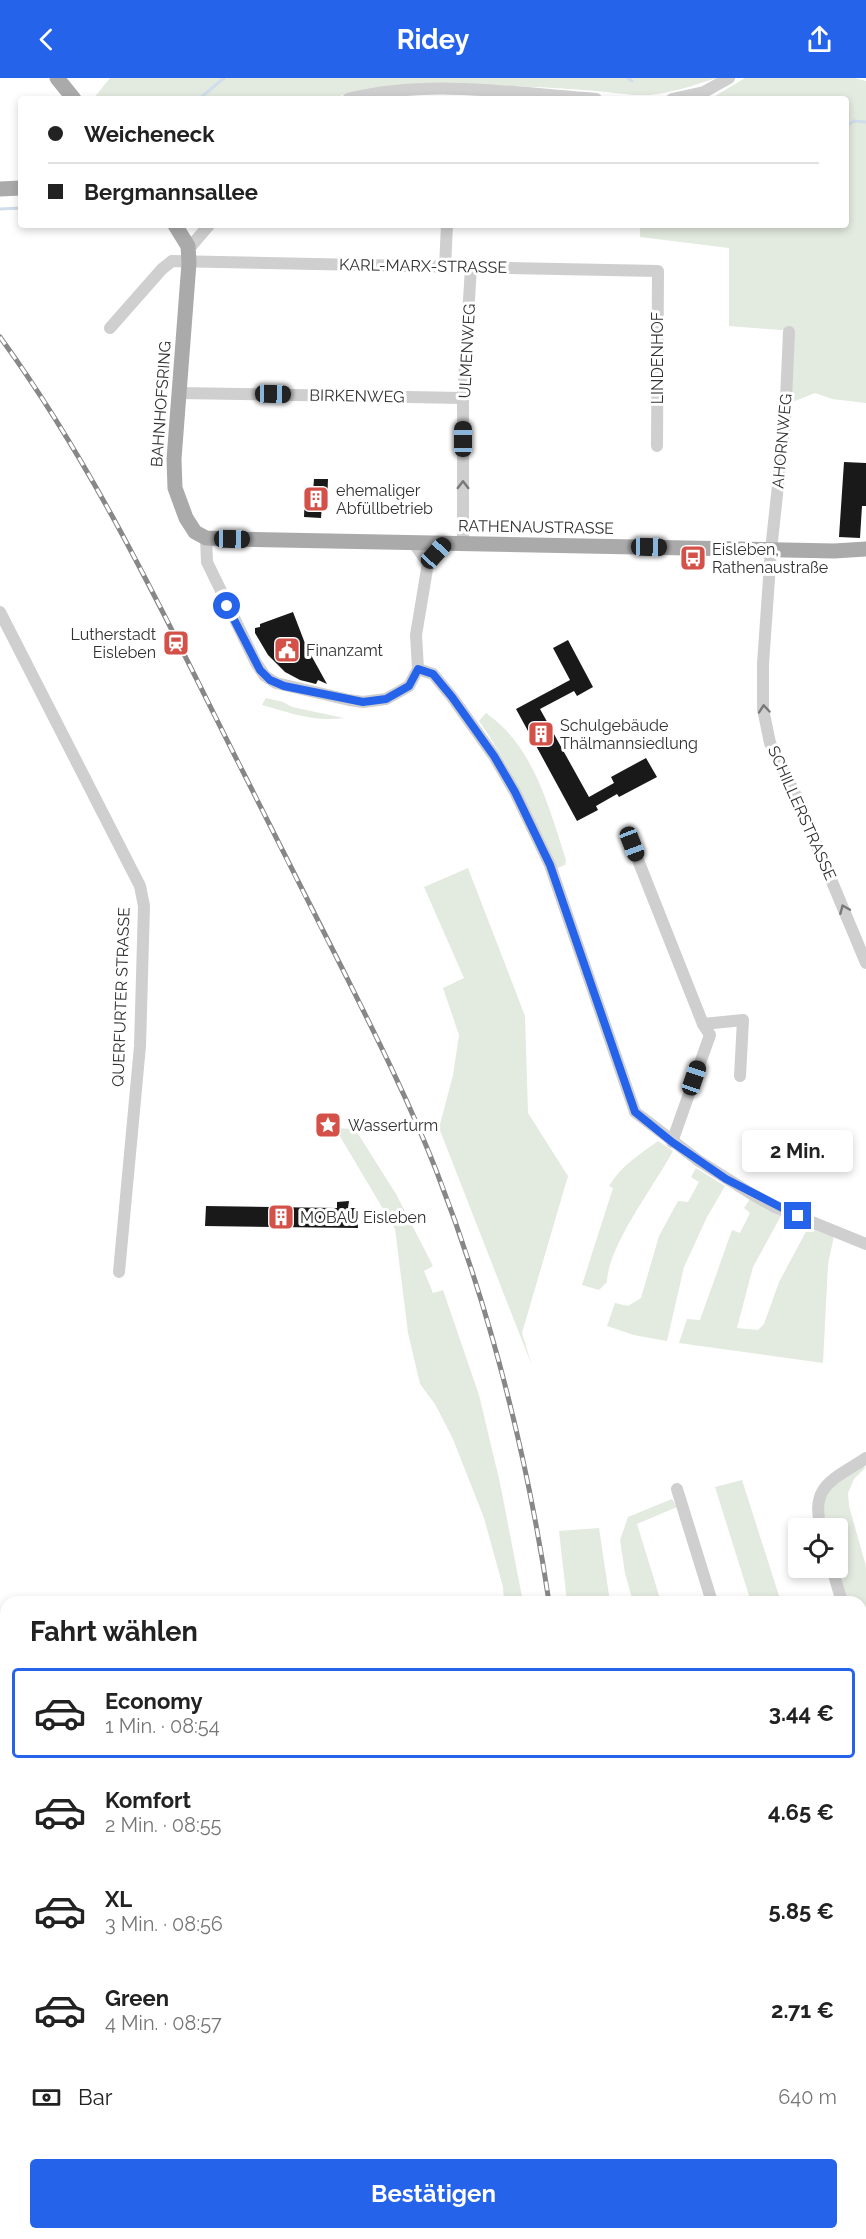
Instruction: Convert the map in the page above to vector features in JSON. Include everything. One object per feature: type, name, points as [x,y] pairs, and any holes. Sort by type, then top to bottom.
[{"type":"main road","points":[[57,78],[72,96]]},
{"type":"main road","points":[[0,189],[18,188]]},
{"type":"main road","name":"BAHNHOFSRING","points":[[177,228],[188,246],[189,263],[178,393],[174,459],[175,488],[190,527],[206,538]]},
{"type":"main road","name":"RATHENAUSTRASSE","points":[[206,538],[771,550],[866,549]]},
{"type":"street","points":[[686,96],[704,92],[729,78]]},
{"type":"street","points":[[360,96],[417,88],[455,94],[511,96]]},
{"type":"street","points":[[188,246],[192,245],[206,228]]},
{"type":"street","points":[[445,267],[447,228]]},
{"type":"street","points":[[110,327],[162,269],[172,261],[189,263]]},
{"type":"street","name":"KARL-MARX-STRASSE","points":[[189,263],[658,271]]},
{"type":"street","name":"ULMENWEG","points":[[463,543],[463,398],[471,267]]},
{"type":"street","name":"LINDENHOF","points":[[657,446],[658,271]]},
{"type":"street","name":"AHORNWEG","points":[[771,550],[785,421],[789,332]]},
{"type":"street","name":"BIRKENWEG","points":[[178,393],[463,398]]},
{"type":"street","points":[[206,538],[207,562],[211,571],[256,663],[270,680],[284,686],[363,702],[386,699],[409,686],[418,669],[416,635],[428,562],[445,543]]},
{"type":"street","points":[[413,542],[428,562]]},
{"type":"street","name":"SCHILLERSTRASSE","points":[[771,550],[763,664],[763,709],[770,743],[797,798],[866,963]]},
{"type":"street","name":"QUERFURTER STRASSE","points":[[0,612],[140,886],[144,906],[140,1046],[119,1272]]},
{"type":"street","points":[[418,669],[433,674],[452,697],[494,756],[515,792],[550,865],[635,1112],[672,1142],[726,1179],[776,1207],[866,1244]]},
{"type":"street","points":[[632,844],[703,1024],[710,1035],[672,1142]]},
{"type":"street","points":[[703,1024],[743,1020],[740,1076]]},
{"type":"street","points":[[819,1518],[816,1507],[821,1492],[829,1483],[866,1458]]},
{"type":"street","points":[[677,1489],[710,1596]]},
{"type":"street","points":[[835,1578],[840,1596]]},
{"type":"shaded area","points":[[110,78],[716,78],[675,91],[650,95],[536,87],[458,85],[383,88],[341,96],[95,96]]},
{"type":"shaded area","points":[[745,78],[855,78],[866,81],[866,403],[832,399],[815,393],[795,401],[789,399],[793,331],[729,326],[729,248],[640,237],[640,228],[849,228],[849,96],[715,96]]},
{"type":"shaded area","points":[[266,698],[292,707],[344,718],[322,719],[293,714],[262,705]]},
{"type":"shaded area","points":[[486,713],[503,727],[516,743],[538,779],[566,860],[565,865],[555,869],[522,793],[502,756],[479,721]]},
{"type":"shaded area","points":[[468,868],[525,1016],[528,1113],[568,1176],[522,1333],[532,1366],[439,1128],[453,1075],[459,1035],[443,988],[464,978],[424,887]]},
{"type":"shaded area","points":[[335,1128],[355,1129],[396,1194],[433,1266],[424,1271],[433,1293],[443,1290],[479,1395],[500,1483],[522,1596],[504,1596],[484,1518],[453,1439],[435,1404],[420,1384],[408,1333],[395,1229]]},
{"type":"shaded area","points":[[658,1141],[673,1151],[624,1233],[609,1267],[607,1282],[599,1290],[582,1285],[613,1188],[609,1186],[625,1167]]},
{"type":"shaded area","points":[[696,1168],[725,1186],[707,1217],[684,1267],[667,1341],[634,1335],[607,1326],[615,1303],[628,1306],[641,1298],[659,1236],[678,1201],[688,1202],[699,1182],[691,1177]]},
{"type":"shaded area","points":[[750,1199],[782,1214],[753,1267],[737,1328],[758,1330],[764,1324],[779,1282],[809,1226],[834,1236],[828,1264],[823,1363],[679,1343],[687,1319],[700,1320],[732,1230],[740,1233],[750,1213],[744,1208]]},
{"type":"shaded area","points":[[863,1464],[865,1468],[854,1479],[848,1493],[849,1506],[866,1566],[866,1596],[844,1596],[840,1578],[848,1578],[848,1518],[824,1518],[822,1502],[827,1491]]},
{"type":"shaded area","points":[[742,1480],[779,1596],[749,1596],[715,1487]]},
{"type":"shaded area","points":[[672,1499],[677,1507],[637,1524],[659,1596],[631,1596],[620,1540],[628,1517]]},
{"type":"shaded area","points":[[599,1528],[609,1596],[566,1596],[559,1531]]},
{"type":"building","points":[[844,462],[866,463],[866,506],[862,506],[860,538],[839,537]]},
{"type":"building","name":"ehemaliger Abfüllbetrieb","points":[[314,479],[328,479],[327,505],[322,505],[321,518],[304,517],[305,492],[313,492]]},
{"type":"building","name":"Finanzamt","points":[[293,612],[306,646],[327,684],[318,680],[316,684],[300,680],[285,672],[268,655],[255,633],[255,628],[260,627],[260,624]]},
{"type":"building","name":"Schulgebäude Thälmannsiedlung","points":[[568,640],[593,687],[577,696],[574,691],[540,709],[589,797],[614,783],[611,777],[646,758],[657,777],[619,797],[617,794],[596,806],[598,810],[577,821],[516,709],[570,680],[553,648]]},
{"type":"building","name":"MOBAU Eisleben","points":[[349,1201],[348,1208],[357,1208],[358,1228],[205,1226],[206,1206],[337,1208],[337,1202]]},
{"type":"waterway","points":[[203,96],[224,78]]},
{"type":"waterway","points":[[628,78],[632,81]]},
{"type":"waterway","points":[[849,124],[854,121],[866,122]]},
{"type":"waterway","points":[[0,209],[18,208]]},
{"type":"railway","points":[[0,337],[35,387],[128,545],[415,1119],[455,1222],[490,1329],[530,1492],[548,1596]]},
{"type":"place","name":"ehemaliger Abfüllbetrieb","points":[[316,499]]},
{"type":"place","name":"Eisleben, Rathenaustraße","points":[[693,558]]},
{"type":"place","name":"Lutherstadt Eisleben","points":[[176,643]]},
{"type":"place","name":"Finanzamt","points":[[287,650]]},
{"type":"place","name":"Schulgebäude Thälmannsiedlung","points":[[541,734]]},
{"type":"place","name":"Wasserturm","points":[[328,1125]]},
{"type":"place","name":"MOBAU Eisleben","points":[[281,1217]]},
{"type":"route","points":[[227,606],[260,670],[270,680],[284,686],[363,702],[386,699],[409,686],[418,669],[433,674],[494,756],[515,792],[550,865],[635,1112],[672,1142],[726,1179],[776,1207],[798,1216]]}]
